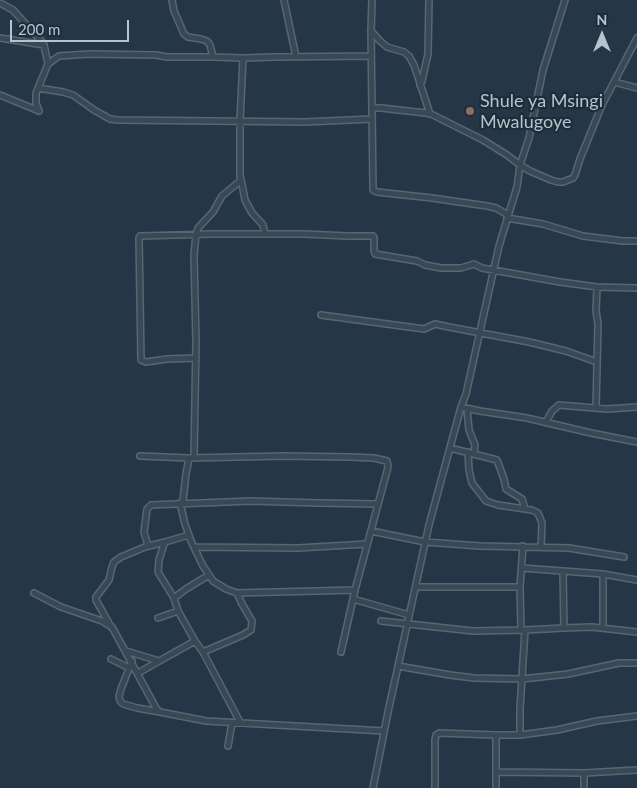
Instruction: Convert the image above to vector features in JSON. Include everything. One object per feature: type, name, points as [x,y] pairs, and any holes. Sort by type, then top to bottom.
[{"type":"street","points":[[172,0],[174,12],[184,34],[188,37],[206,41],[210,45],[213,57]]},
{"type":"street","points":[[284,0],[296,57]]},
{"type":"street","points":[[372,0],[372,182],[375,191],[487,206],[496,208],[508,217],[543,224],[583,236],[637,241]]},
{"type":"street","points":[[420,85],[428,54],[429,0]]},
{"type":"street","points":[[373,788],[433,506],[464,408],[493,270],[517,187],[520,165],[529,138],[543,70],[565,0]]},
{"type":"street","points":[[0,4],[13,10],[31,28],[44,45],[48,64]]},
{"type":"street","points":[[371,31],[387,47],[404,52],[409,56],[414,65],[430,114]]},
{"type":"street","points":[[0,38],[44,45]]},
{"type":"street","points":[[372,108],[430,114],[483,140],[520,165],[551,180],[563,182],[575,175],[602,105],[637,38]]},
{"type":"street","points":[[0,95],[39,112],[35,97],[38,88],[48,64],[59,56],[89,54],[243,58],[371,56]]},
{"type":"street","points":[[243,58],[240,176],[245,200],[252,213],[263,225],[265,234]]},
{"type":"street","points":[[614,82],[637,88]]},
{"type":"street","points":[[38,88],[73,95],[94,110],[115,120],[305,122],[372,119]]},
{"type":"street","points":[[240,176],[238,182],[222,196],[213,212],[198,228],[196,235],[194,255],[196,358],[191,458],[182,503],[189,536],[209,575],[220,586],[238,593],[355,590]]},
{"type":"street","points":[[196,358],[175,358],[146,362],[141,360],[139,238],[142,236],[265,234],[372,236],[374,237],[374,251],[376,255],[417,261],[425,265],[441,268],[463,268],[474,264],[482,268],[560,282],[597,287],[637,288]]},
{"type":"street","points":[[596,407],[598,362],[597,287]]},
{"type":"street","points":[[321,315],[424,328],[436,324],[566,351],[598,362]]},
{"type":"street","points":[[546,422],[552,411],[559,405],[619,409],[637,407]]},
{"type":"street","points":[[464,408],[546,422],[637,442]]},
{"type":"street","points":[[464,408],[475,445],[474,454]]},
{"type":"street","points":[[450,448],[497,460],[506,489],[522,499],[525,509]]},
{"type":"street","points":[[468,452],[472,483],[486,501],[490,504],[536,511],[538,513],[541,518],[541,547]]},
{"type":"street","points":[[140,456],[191,458],[350,457],[374,458],[387,461],[388,466],[355,590],[341,652]]},
{"type":"street","points":[[148,546],[144,532],[148,507],[151,505],[260,501],[318,504],[378,504]]},
{"type":"street","points":[[371,531],[426,542],[585,550],[624,557]]},
{"type":"street","points":[[160,712],[96,600],[96,595],[109,580],[114,562],[148,546],[189,536]]},
{"type":"street","points":[[165,542],[162,547],[158,570],[174,598],[178,611],[203,652],[240,722]]},
{"type":"street","points":[[194,547],[298,548],[367,544]]},
{"type":"street","points":[[520,735],[523,630],[520,587],[523,546]]},
{"type":"street","points":[[522,568],[603,574],[637,580]]},
{"type":"street","points":[[563,571],[564,628]]},
{"type":"street","points":[[603,574],[603,628]]},
{"type":"street","points":[[174,598],[209,575]]},
{"type":"street","points":[[416,587],[520,587]]},
{"type":"street","points":[[34,592],[61,606],[112,627]]},
{"type":"street","points":[[203,652],[249,633],[251,630],[252,621],[238,593]]},
{"type":"street","points":[[353,599],[409,615]]},
{"type":"street","points":[[158,618],[178,611]]},
{"type":"street","points":[[381,621],[473,631],[603,628],[637,632]]},
{"type":"street","points":[[138,673],[195,641]]},
{"type":"street","points":[[126,652],[159,661]]},
{"type":"street","points":[[111,658],[129,668]]},
{"type":"street","points":[[132,662],[120,689],[119,696],[120,702],[123,704],[137,708],[206,721],[384,731]]},
{"type":"street","points":[[398,666],[466,677],[522,679],[568,674],[619,663],[637,663]]},
{"type":"street","points":[[435,788],[435,740],[437,734],[520,735],[637,716]]},
{"type":"street","points":[[228,746],[232,723]]},
{"type":"street","points":[[496,736],[496,788]]},
{"type":"street","points":[[496,772],[584,773],[637,770]]},
{"type":"street","points":[[584,773],[584,788]]},
{"type":"place","name":"Shule ya Msingi Mwalugoye","points":[[470,111]]}]
